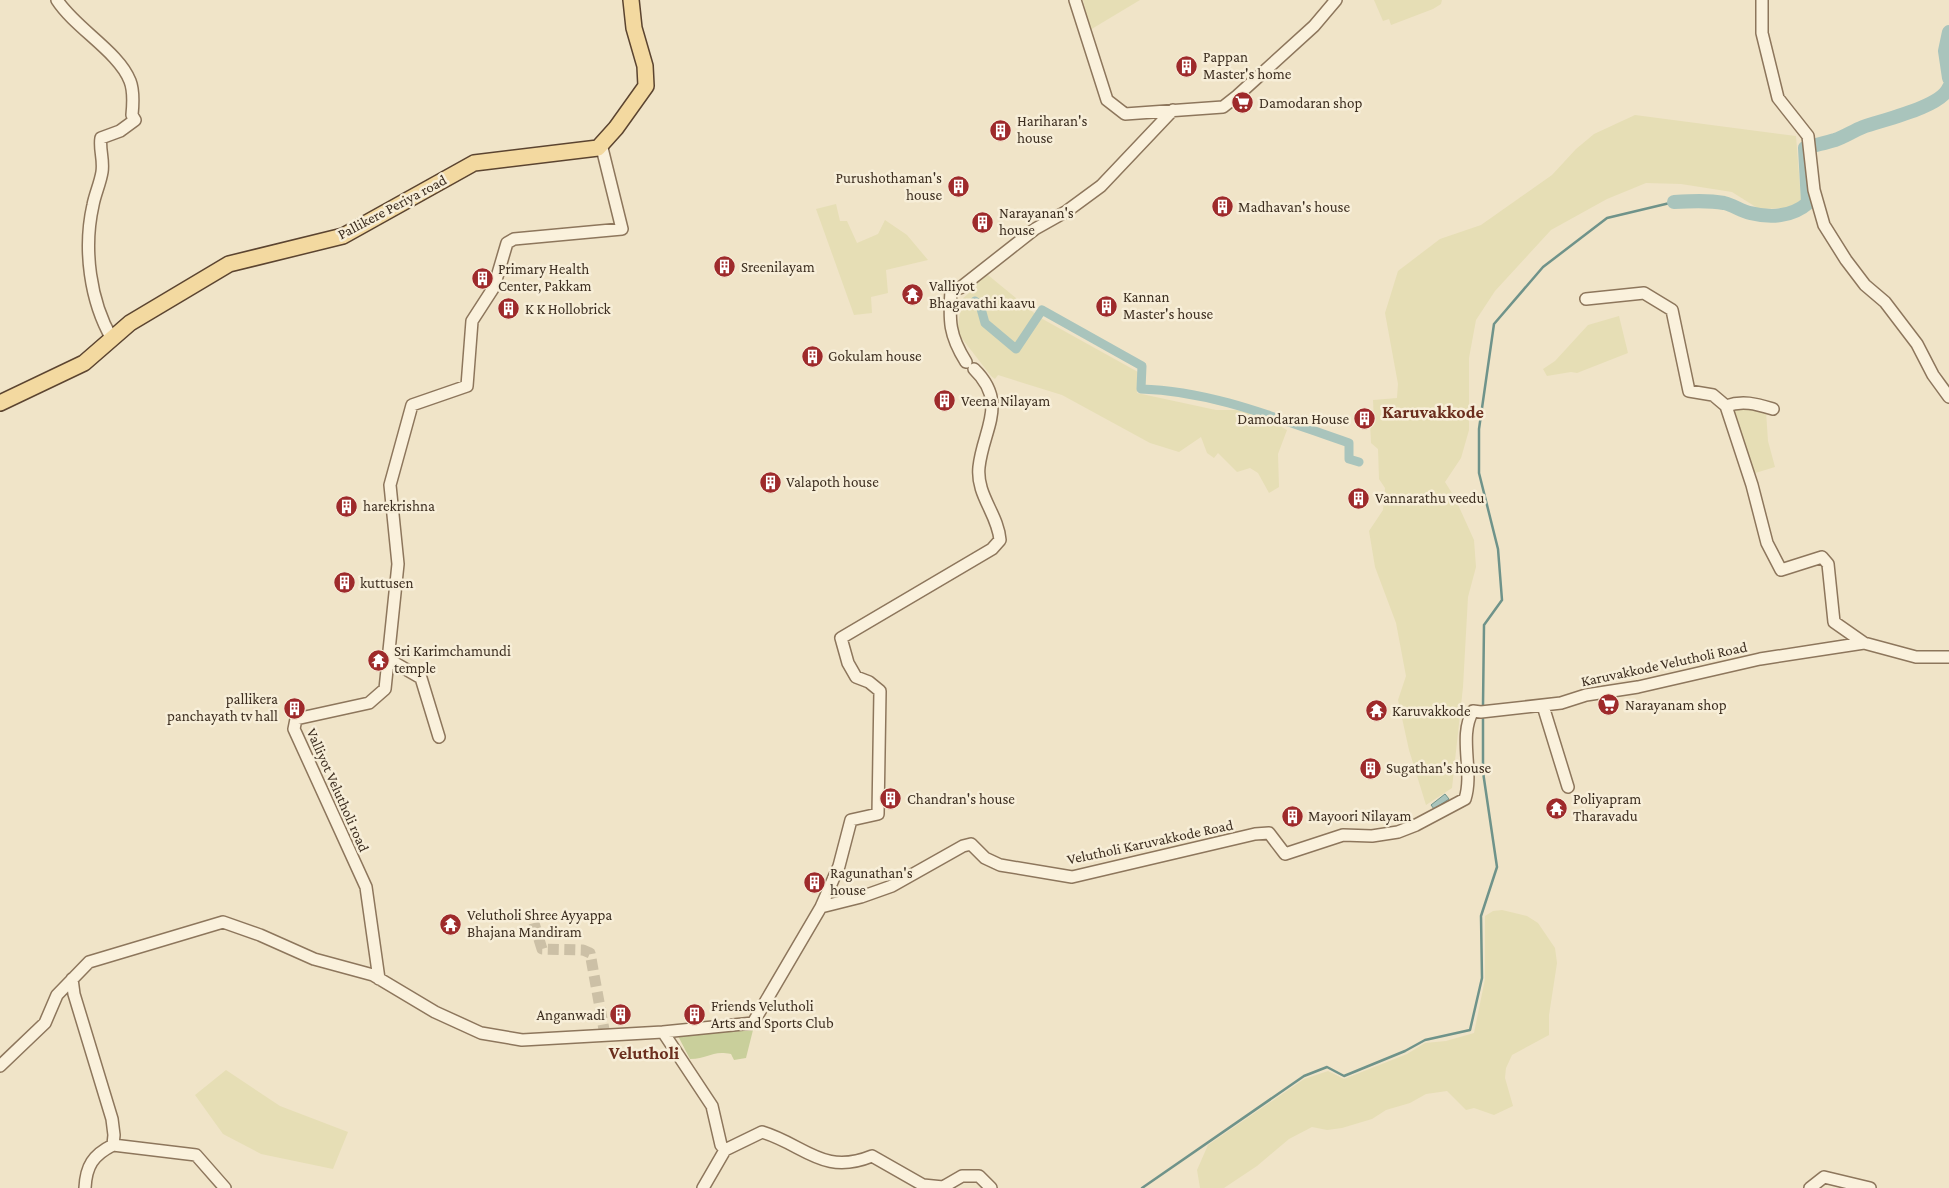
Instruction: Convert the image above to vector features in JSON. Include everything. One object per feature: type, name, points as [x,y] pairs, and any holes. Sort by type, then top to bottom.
[{"type":"main road","points":[[602,144],[646,86],[645,66],[634,28],[631,0]]},
{"type":"main road","name":"Pallikere Periya road","points":[[0,403],[84,364],[130,323],[229,264],[342,236],[474,163],[578,152],[598,148],[602,144]]},
{"type":"street","points":[[57,0],[79,26],[124,69],[132,88],[134,105],[132,115],[134,120],[120,131],[101,138],[100,145],[104,157],[92,205],[88,248],[98,310],[112,340]]},
{"type":"street","points":[[1075,0],[1107,100],[1125,114],[1223,107],[1238,96],[1314,26],[1336,0]]},
{"type":"street","points":[[1762,0],[1762,33],[1778,98],[1808,136],[1814,190],[1824,225],[1846,260],[1865,285],[1884,302],[1917,344],[1933,374],[1949,397]]},
{"type":"street","points":[[0,1066],[45,1023],[57,995],[89,962],[223,922],[260,935],[314,959],[379,979],[435,1012],[481,1033],[522,1040],[663,1032],[753,1023],[821,908],[839,866],[851,820],[878,814],[880,691],[869,682],[856,677],[848,663],[841,638],[992,549],[1000,540],[999,527],[982,495],[978,468],[994,413],[989,389],[982,377],[970,366],[954,343],[950,331],[951,290],[960,288],[1035,229],[1067,211],[1101,186],[1173,110]]},
{"type":"street","name":"Valliyot Velutholi road","points":[[379,979],[366,887],[294,729],[296,719],[369,704],[385,689],[398,564],[390,485],[412,405],[467,386],[472,321],[494,287],[507,243],[514,239],[622,229],[602,144]]},
{"type":"street","points":[[1586,299],[1644,293],[1672,310],[1689,391],[1713,395],[1726,406],[1752,485],[1767,543],[1781,570],[1822,557],[1828,564],[1834,622],[1864,643]]},
{"type":"street","points":[[1726,406],[1740,403],[1756,403],[1773,409]]},
{"type":"street","name":"Karuvakkode Velutholi Road","points":[[1343,835],[1372,836],[1398,832],[1465,799],[1469,786],[1467,721],[1473,711],[1481,712],[1543,706],[1760,659],[1864,643],[1916,657],[1949,657]]},
{"type":"street","points":[[388,659],[421,678],[439,737]]},
{"type":"street","points":[[1543,706],[1568,787]]},
{"type":"street","name":"Velutholi Karuvakkode Road","points":[[821,908],[892,886],[963,846],[971,844],[985,858],[1000,865],[1072,877],[1255,834],[1269,833],[1285,854],[1343,835]]},
{"type":"street","points":[[72,979],[74,994],[112,1119],[113,1145]]},
{"type":"street","points":[[663,1032],[712,1106],[721,1145],[725,1150]]},
{"type":"street","points":[[702,1188],[725,1150],[762,1132],[821,1159],[842,1164],[856,1162],[872,1156],[923,1185],[943,1187],[962,1176],[978,1176],[991,1188]]},
{"type":"street","points":[[86,1188],[86,1171],[100,1152],[113,1145],[196,1154],[225,1188]]},
{"type":"street","points":[[1810,1188],[1824,1176],[1870,1188]]},
{"type":"shaded area","points":[[1083,0],[1140,0],[1090,30]]},
{"type":"shaded area","points":[[1374,0],[1442,0],[1441,4],[1433,9],[1391,25],[1389,19],[1383,21]]},
{"type":"shaded area","points":[[1635,115],[1796,136],[1801,200],[1789,208],[1759,209],[1732,192],[1681,184],[1646,183],[1607,199],[1551,230],[1495,291],[1476,320],[1469,358],[1469,430],[1461,458],[1445,482],[1455,498],[1474,540],[1476,567],[1468,597],[1463,687],[1452,788],[1426,805],[1409,750],[1398,700],[1406,676],[1396,623],[1375,567],[1369,531],[1383,510],[1385,488],[1379,479],[1378,449],[1371,443],[1370,423],[1374,422],[1373,400],[1397,398],[1398,384],[1385,313],[1398,271],[1440,239],[1481,225],[1552,175],[1576,149],[1594,134]]},
{"type":"shaded area","points":[[836,204],[840,221],[847,221],[857,243],[878,234],[885,220],[907,235],[928,260],[886,270],[888,293],[871,297],[872,313],[854,315],[816,209]]},
{"type":"shaded area","points":[[988,275],[1039,317],[1138,372],[1137,393],[1216,410],[1236,410],[1262,416],[1287,430],[1278,454],[1279,487],[1269,493],[1258,473],[1250,468],[1237,472],[1218,453],[1214,458],[1207,453],[1201,437],[1179,452],[1150,443],[1062,395],[998,375],[995,379],[957,332],[962,299],[969,293],[971,285],[979,281],[979,276]]},
{"type":"shaded area","points":[[1619,316],[1628,353],[1577,373],[1571,372],[1547,376],[1543,369],[1555,361],[1588,325]]},
{"type":"shaded area","points":[[1749,405],[1766,411],[1768,441],[1775,467],[1752,474],[1732,411]]},
{"type":"shaded area","points":[[1502,910],[1527,916],[1538,923],[1555,948],[1557,963],[1549,1015],[1549,1035],[1512,1055],[1506,1068],[1505,1078],[1513,1106],[1494,1115],[1474,1108],[1466,1110],[1447,1091],[1426,1094],[1410,1103],[1386,1110],[1372,1119],[1342,1128],[1327,1130],[1312,1127],[1289,1139],[1257,1166],[1224,1188],[1200,1188],[1197,1170],[1208,1145],[1304,1079],[1328,1071],[1344,1079],[1407,1054],[1425,1043],[1446,1041],[1474,1033],[1485,979],[1485,916],[1493,911]]},
{"type":"shaded area","points":[[226,1070],[280,1106],[348,1132],[333,1169],[261,1154],[223,1134],[195,1095]]},
{"type":"green space","points":[[753,1030],[746,1058],[734,1060],[731,1054],[724,1053],[690,1059],[678,1036]]},
{"type":"water","points":[[1445,794],[1449,799],[1434,809],[1431,805]]},
{"type":"waterway","points":[[1949,32],[1945,51],[1949,78]]},
{"type":"waterway","points":[[1674,202],[1718,202],[1758,215],[1788,214],[1808,203],[1805,148],[1835,140],[1863,127],[1924,107],[1944,94],[1949,87]]},
{"type":"waterway","points":[[1483,705],[1484,625],[1502,600],[1498,549],[1479,473],[1479,429],[1494,324],[1543,267],[1607,218],[1674,202]]},
{"type":"waterway","points":[[975,301],[980,305],[985,323],[1016,349],[1042,310],[1142,366],[1141,389],[1194,395],[1272,416],[1349,443],[1349,459],[1359,462]]},
{"type":"waterway","points":[[1142,1188],[1304,1076],[1327,1067],[1344,1076],[1405,1051],[1425,1040],[1470,1030],[1482,978],[1481,916],[1497,867],[1483,772],[1483,719]]},
{"type":"tunnel","points":[[534,923],[542,949],[583,950],[590,953],[605,1035]]},
{"type":"place","name":"Pappan Master's home","points":[[1187,66]]},
{"type":"place","name":"Damodaran shop","points":[[1243,103]]},
{"type":"place","name":"Hariharan's house","points":[[1001,130]]},
{"type":"place","name":"Purushothaman's house","points":[[958,187]]},
{"type":"place","name":"Madhavan's house","points":[[1222,207]]},
{"type":"place","name":"Narayanan's house","points":[[983,222]]},
{"type":"place","name":"Sreenilayam","points":[[725,267]]},
{"type":"place","name":"Primary Health Center, Pakkam","points":[[482,278]]},
{"type":"place","name":"Valliyot Bhagavathi kaavu","points":[[913,295]]},
{"type":"place","name":"Kannan Master's house","points":[[1107,306]]},
{"type":"place","name":"K K Hollobrick","points":[[509,309]]},
{"type":"place","name":"Gokulam house","points":[[812,356]]},
{"type":"place","name":"Veena Nilayam","points":[[945,401]]},
{"type":"place","name":"Damodaran House","points":[[1365,419]]},
{"type":"place","name":"Valapoth house","points":[[770,482]]},
{"type":"place","name":"Vannarathu veedu","points":[[1359,498]]},
{"type":"place","name":"harekrishna","points":[[347,506]]},
{"type":"place","name":"kuttusen","points":[[344,583]]},
{"type":"place","name":"Sri Karimchamundi temple","points":[[378,660]]},
{"type":"place","name":"Narayanam shop","points":[[1609,705]]},
{"type":"place","name":"pallikera panchayath tv hall","points":[[294,708]]},
{"type":"place","name":"Karuvakkode","points":[[1376,711]]},
{"type":"place","name":"Sugathan's house","points":[[1370,768]]},
{"type":"place","name":"Chandran's house","points":[[891,799]]},
{"type":"place","name":"Poliyapram Tharavadu","points":[[1557,808]]},
{"type":"place","name":"Mayoori Nilayam","points":[[1292,816]]},
{"type":"place","name":"Ragunathan's house","points":[[814,882]]},
{"type":"place","name":"Velutholi Shree Ayyappa Bhajana Mandiram","points":[[451,924]]},
{"type":"place","name":"Anganwadi","points":[[621,1015]]},
{"type":"place","name":"Friends Velutholi Arts and Sports Club","points":[[695,1015]]},
{"type":"district","name":"Karuvakkode","points":[[1433,412]]},
{"type":"district","name":"Velutholi","points":[[644,1053]]}]
